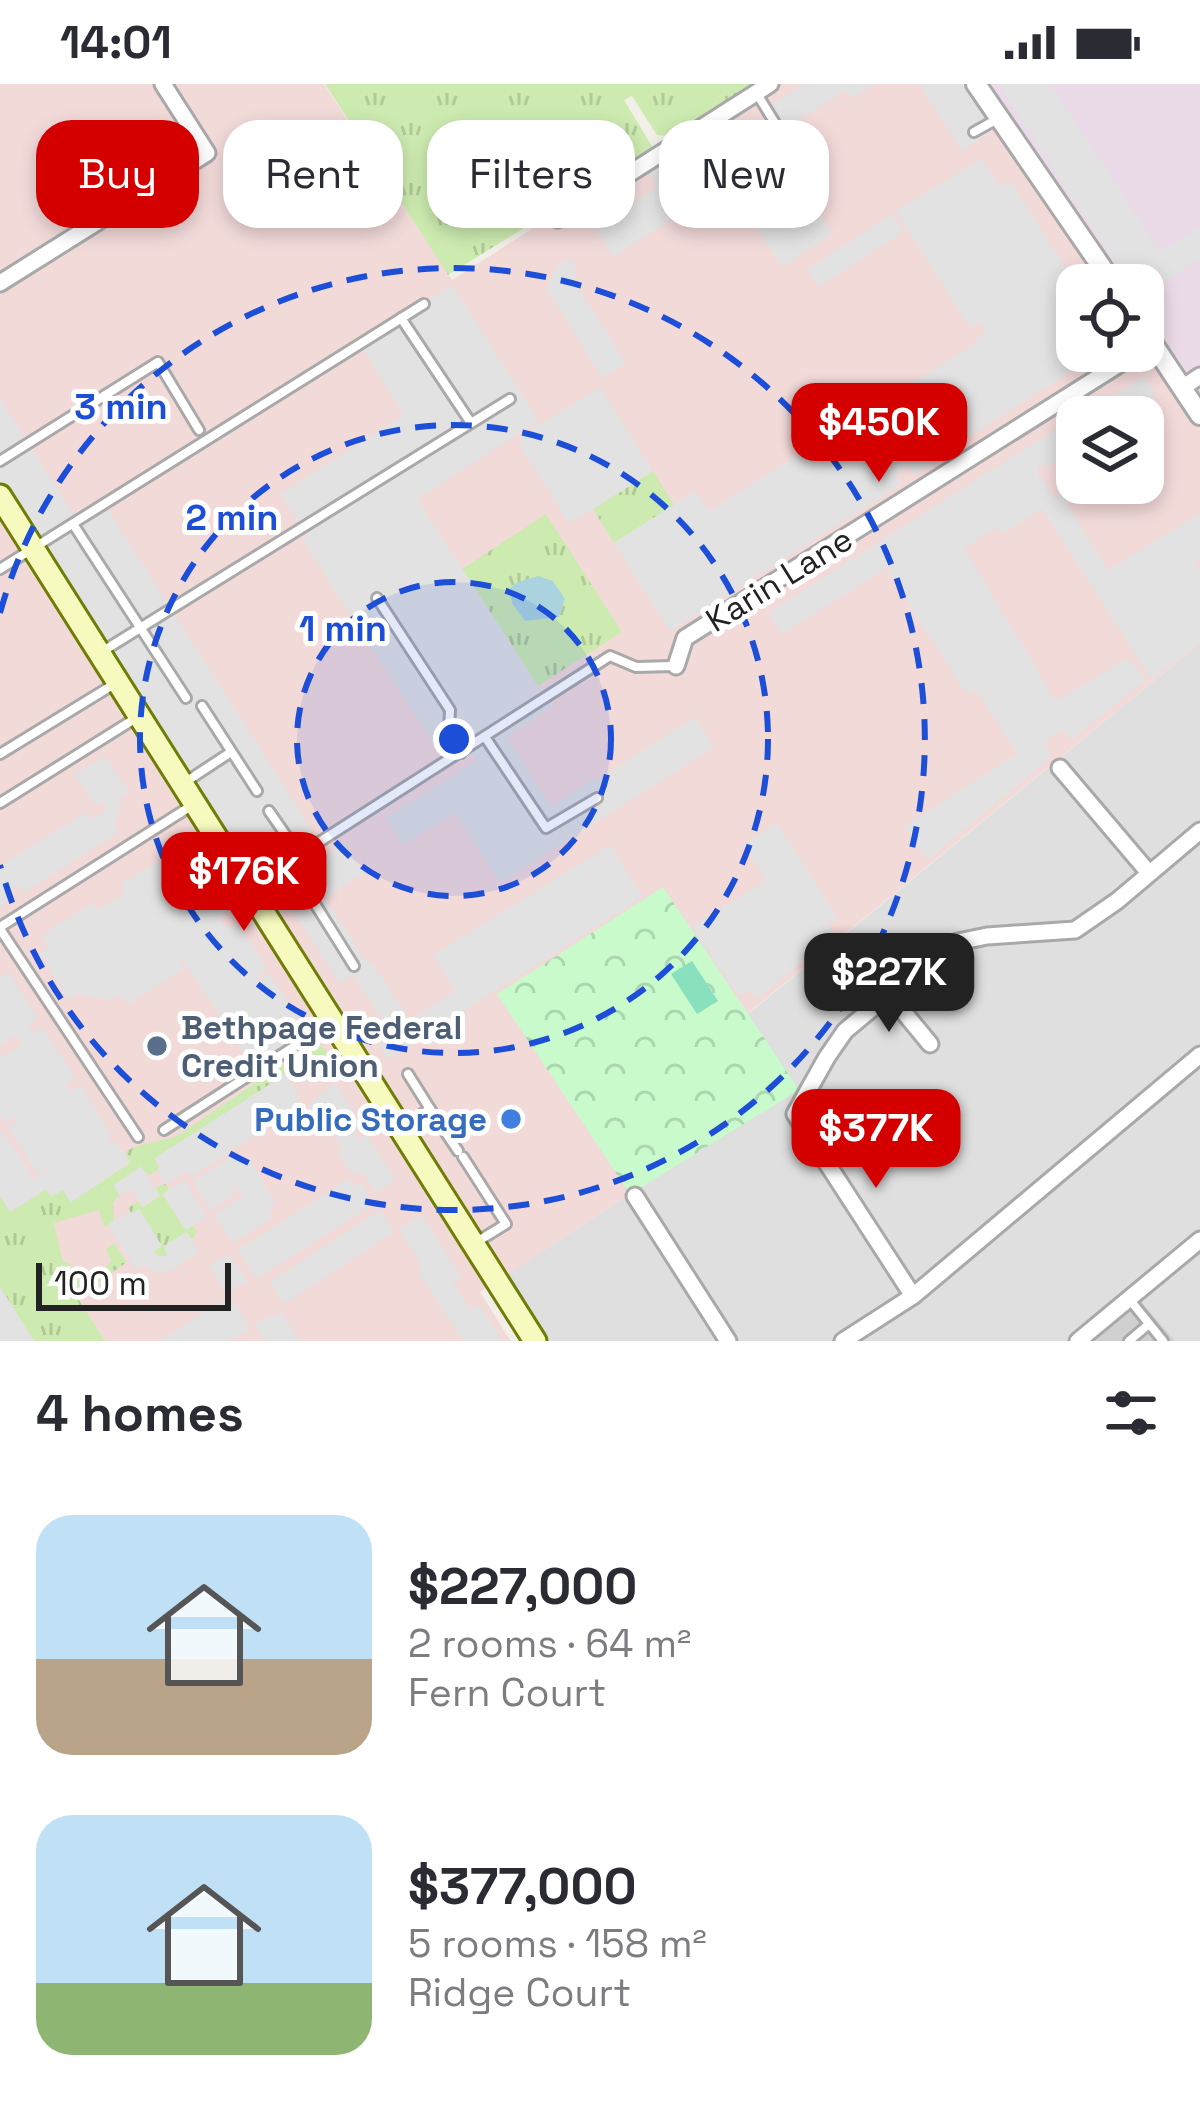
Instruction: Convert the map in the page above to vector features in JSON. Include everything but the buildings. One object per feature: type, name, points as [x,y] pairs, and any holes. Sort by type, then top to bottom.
[{"type":"main road","points":[[0,496],[535,1341]]},
{"type":"street","points":[[0,283],[207,153],[163,84]]},
{"type":"street","points":[[976,84],[1100,264]]},
{"type":"street","points":[[635,170],[764,88]]},
{"type":"street","points":[[1164,367],[1200,416]]},
{"type":"street","name":"Karin Lane","points":[[676,665],[686,638],[1099,372]]},
{"type":"street","points":[[1182,388],[1200,376]]},
{"type":"street","points":[[1060,768],[1149,873]]},
{"type":"street","points":[[913,1296],[795,1114],[845,1030],[958,942],[1075,930],[1200,830]]},
{"type":"street","points":[[888,993],[930,1044]]},
{"type":"street","points":[[843,1341],[913,1296],[1200,1055]]},
{"type":"street","points":[[635,1196],[728,1341]]},
{"type":"street","points":[[1078,1341],[1200,1240]]},
{"type":"lane","points":[[764,88],[774,120]]},
{"type":"lane","points":[[974,132],[999,118]]},
{"type":"lane","points":[[0,569],[424,304]]},
{"type":"lane","points":[[401,319],[471,423]]},
{"type":"lane","points":[[0,461],[158,362],[200,430]]},
{"type":"lane","points":[[100,654],[510,399]]},
{"type":"lane","points":[[74,524],[186,698]]},
{"type":"lane","points":[[377,598],[450,710],[449,730],[460,753]]},
{"type":"lane","points":[[248,887],[610,656],[636,667],[676,665]]},
{"type":"lane","points":[[0,754],[118,682]]},
{"type":"lane","points":[[202,706],[257,791]]},
{"type":"lane","points":[[0,803],[139,716]]},
{"type":"lane","points":[[485,737],[546,828],[597,798]]},
{"type":"lane","points":[[138,1137],[0,928],[189,794],[232,752]]},
{"type":"lane","points":[[269,812],[286,837],[288,861],[354,966]]},
{"type":"lane","points":[[262,909],[302,883]]},
{"type":"lane","points":[[164,1130],[333,1022]]},
{"type":"lane","points":[[408,1074],[506,1223],[474,1244]]},
{"type":"lane","points":[[400,1128],[430,1109]]},
{"type":"lane","points":[[1129,1299],[1163,1341]]},
{"type":"lane","points":[[1129,1341],[1149,1324]]},
{"type":"shaded area","points":[[0,84],[324,84],[348,120],[223,120],[223,228],[403,228],[403,205],[452,280],[534,228],[635,228],[635,164],[659,148],[659,228],[829,228],[829,120],[703,120],[760,84],[963,84],[1088,264],[1056,264],[1056,372],[1163,372],[1200,425],[1200,643],[747,1014],[663,887],[630,1194],[480,1292],[511,1341],[0,1341]]},
{"type":"shaded area","points":[[804,84],[874,84],[852,98],[846,90],[799,120],[771,120],[764,109]]},
{"type":"shaded area","points":[[919,84],[962,84],[992,131],[962,151]]},
{"type":"shaded area","points":[[964,84],[1200,84],[1200,425],[1163,372],[1164,264],[1088,264]]},
{"type":"shaded area","points":[[998,84],[1050,84],[1160,252],[1200,227],[1200,259],[1164,282],[1164,264],[1116,264]]},
{"type":"shaded area","points":[[982,158],[1000,186],[1011,182],[1063,264],[1056,264],[1056,372],[1070,372],[915,475],[909,466],[895,475],[900,485],[670,631],[614,543],[695,491],[709,511],[977,342],[985,332],[980,322],[970,328],[896,211]]},
{"type":"shaded area","points":[[659,160],[659,228],[613,257],[595,228],[635,228],[635,201],[658,187],[646,168]]},
{"type":"shaded area","points":[[892,214],[903,232],[819,287],[807,269]]},
{"type":"shaded area","points":[[757,228],[828,228],[832,234],[782,267]]},
{"type":"shaded area","points":[[574,260],[576,284],[626,363],[602,378],[546,288],[560,262]]},
{"type":"shaded area","points":[[452,285],[539,421],[417,499],[538,686],[517,701],[541,687],[553,706],[507,737],[551,806],[695,717],[714,747],[500,883],[455,813],[403,845],[386,818],[476,761],[460,738],[438,751],[303,541],[307,536],[280,494],[404,415],[359,344]]},
{"type":"shaded area","points":[[1141,378],[1155,396],[1111,396]]},
{"type":"shaded area","points":[[600,387],[653,471],[569,524],[519,444],[520,437]]},
{"type":"shaded area","points":[[0,399],[75,517],[102,501],[312,830],[245,872],[0,487]]},
{"type":"shaded area","points":[[1056,430],[1056,461],[1036,469],[1056,504],[1067,504],[1108,570],[1200,513],[1200,558],[1194,562],[1200,572],[1200,642],[1151,679],[1042,509],[1001,534],[996,528],[964,548],[1056,701],[1128,658],[1146,680],[1071,740],[1059,731],[1044,744],[1051,757],[927,860],[904,826],[1017,754],[976,689],[966,694],[888,571],[893,564],[782,634],[768,613]]},
{"type":"shaded area","points":[[1200,643],[1200,1341],[541,1341],[501,1278],[630,1194],[663,887],[748,1014]]},
{"type":"shaded area","points":[[105,756],[129,792],[120,798],[114,823],[119,832],[24,893],[16,884],[0,908],[0,866],[86,812],[92,819],[104,812],[105,801],[95,805],[74,774]]},
{"type":"shaded area","points":[[777,823],[838,918],[829,924],[833,936],[757,999],[749,990],[738,996],[692,927],[766,880],[743,845]]},
{"type":"shaded area","points":[[344,843],[363,873],[325,898],[405,1013],[386,1026],[353,975],[339,983],[277,886]]},
{"type":"shaded area","points":[[610,845],[643,897],[388,1059],[377,1041],[455,991],[433,955]]},
{"type":"shaded area","points":[[177,850],[184,860],[194,854],[229,910],[219,918],[228,929],[237,923],[267,969],[259,979],[270,974],[305,1029],[298,1033],[299,1038],[253,1067],[181,957],[184,969],[127,1005],[121,996],[107,1000],[78,993],[68,999],[39,953],[49,947],[42,935],[92,903],[98,910],[125,893],[121,884]]},
{"type":"shaded area","points":[[8,972],[38,1018],[28,1025],[32,1032],[43,1028],[75,1077],[66,1085],[71,1091],[81,1086],[112,1136],[108,1144],[116,1141],[130,1163],[71,1202],[63,1190],[51,1197],[46,1189],[10,1212],[0,1196],[0,1132],[32,1176],[24,1184],[48,1169],[37,1173],[8,1127],[17,1120],[14,1117],[5,1123],[0,1115],[0,1054],[3,1057],[22,1044],[16,1035],[0,1045],[0,977]]},
{"type":"shaded area","points":[[286,1074],[301,1106],[192,1176],[187,1171],[165,1184],[155,1158]]},
{"type":"shaded area","points":[[335,1083],[362,1125],[354,1133],[360,1139],[367,1135],[396,1180],[376,1193],[363,1173],[353,1176],[337,1152],[344,1146],[324,1113],[316,1117],[308,1105]]},
{"type":"shaded area","points":[[234,1155],[240,1162],[248,1158],[276,1203],[269,1210],[273,1217],[233,1243],[213,1215],[240,1198],[246,1203],[237,1186],[233,1187],[237,1193],[210,1211],[193,1181]]},
{"type":"shaded area","points":[[141,1167],[160,1196],[142,1207],[130,1188],[119,1195],[114,1185]]},
{"type":"shaded area","points":[[348,1179],[354,1186],[361,1182],[374,1204],[256,1279],[238,1250]]},
{"type":"shaded area","points":[[184,1180],[207,1217],[186,1230],[163,1194]]},
{"type":"shaded area","points":[[139,1209],[162,1246],[154,1251],[157,1256],[167,1256],[164,1246],[187,1232],[199,1252],[170,1271],[152,1271],[144,1265],[136,1270],[108,1225]]},
{"type":"shaded area","points":[[380,1210],[394,1232],[284,1304],[269,1282]]},
{"type":"shaded area","points":[[422,1215],[461,1278],[453,1283],[470,1310],[480,1305],[502,1341],[463,1341],[419,1273],[421,1264],[399,1229]]},
{"type":"shaded area","points":[[229,1254],[247,1281],[227,1294],[209,1266]]},
{"type":"shaded area","points":[[0,1287],[34,1341],[0,1341]]},
{"type":"shaded area","points":[[1137,1297],[1175,1341],[1083,1341]]},
{"type":"shaded area","points":[[227,1298],[250,1327],[229,1341],[159,1341]]},
{"type":"shaded area","points":[[281,1312],[300,1341],[265,1341],[254,1325]]},
{"type":"green space","points":[[325,84],[753,84],[696,120],[659,120],[659,135],[632,96],[624,100],[653,148],[635,159],[635,120],[427,120],[427,228],[524,228],[448,275],[403,205],[403,120],[348,120]]},
{"type":"green space","points":[[653,471],[674,505],[614,543],[593,509]]},
{"type":"green space","points":[[546,514],[622,632],[538,686],[462,569]]},
{"type":"green space","points":[[663,887],[799,1090],[630,1194],[497,994]]},
{"type":"green space","points":[[692,961],[718,1001],[697,1014],[671,974]]},
{"type":"green space","points":[[317,1041],[328,1060],[292,1083],[286,1074],[155,1159],[160,1169],[149,1175],[140,1167],[114,1185],[119,1195],[113,1203],[114,1221],[104,1227],[99,1210],[54,1223],[63,1262],[68,1262],[75,1278],[105,1269],[111,1261],[106,1249],[114,1243],[127,1262],[77,1297],[105,1341],[34,1341],[0,1287],[0,1196],[11,1212],[46,1189],[63,1190],[70,1201],[130,1163],[125,1152],[177,1136]]},
{"type":"green space","points":[[165,1184],[169,1188],[163,1195],[185,1229],[197,1230],[194,1238],[187,1233],[162,1258],[153,1253],[161,1246],[139,1209],[132,1214],[128,1207],[138,1201],[143,1207],[159,1196],[156,1187]]},
{"type":"water","points":[[538,576],[553,581],[565,599],[559,617],[525,621],[512,603],[510,588]]},
{"type":"place","name":"Bethpage Federal Credit Union","points":[[157,1046]]},
{"type":"place","name":"Public Storage","points":[[511,1119]]}]
